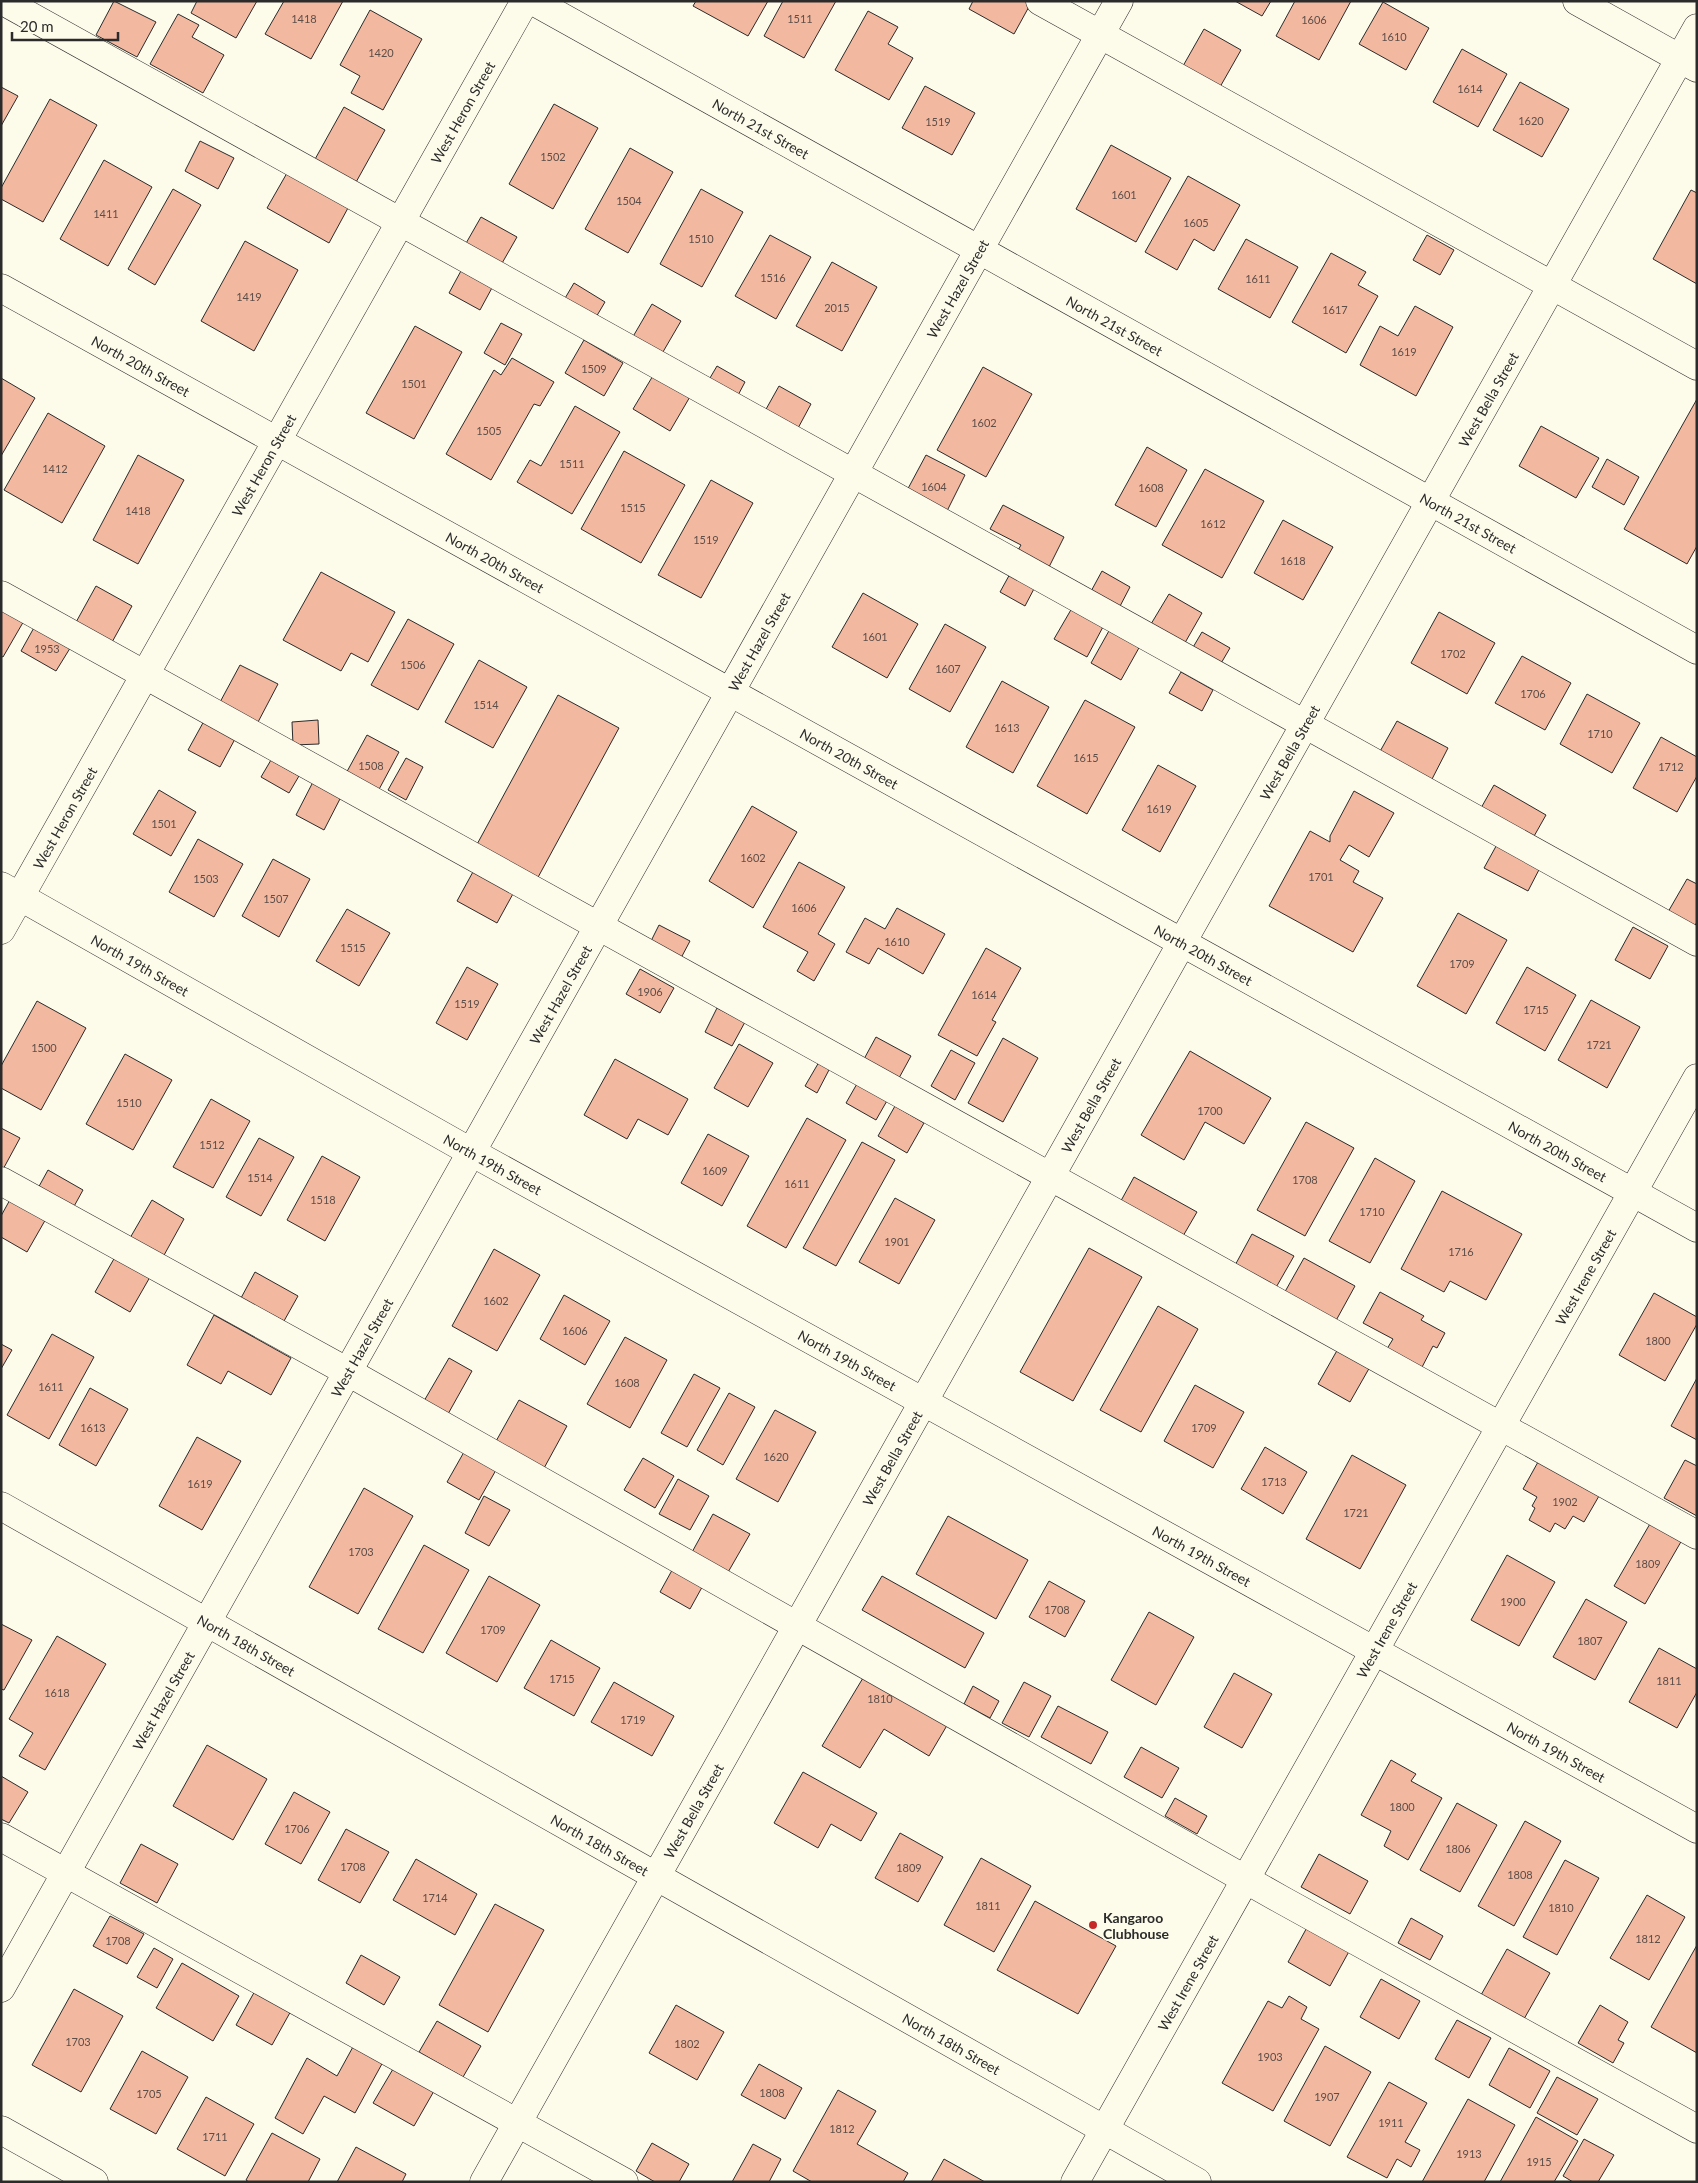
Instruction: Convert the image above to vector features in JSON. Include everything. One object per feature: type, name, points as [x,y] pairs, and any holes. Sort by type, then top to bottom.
[{"type":"street","points":[[3,1],[1697,942]]},
{"type":"street","name":"West Heron Street","points":[[1,930],[11,891],[145,674],[524,1]]},
{"type":"street","name":"North 21st Street","points":[[533,1],[1697,650]]},
{"type":"street","points":[[1040,1],[1697,366]]},
{"type":"street","name":"West Hazel Street","points":[[1,1988],[1119,1]]},
{"type":"street","points":[[1577,1],[1688,64]]},
{"type":"street","name":"West Bella Street","points":[[484,2182],[1552,285],[1688,64],[1697,28]]},
{"type":"street","name":"North 20th Street","points":[[1,288],[1697,1228]]},
{"type":"street","points":[[1,594],[1697,1535]]},
{"type":"street","name":"North 19th Street","points":[[11,891],[472,1152],[922,1403],[1697,1829]]},
{"type":"street","name":"West Irene Street","points":[[1075,2182],[1697,1078]]},
{"type":"street","points":[[1,1181],[348,1372],[1245,1880],[1697,2129]]},
{"type":"street","name":"North 18th Street","points":[[1,1506],[208,1621],[1197,2182]]},
{"type":"street","points":[[1,1837],[624,2182]]},
{"type":"street","points":[[1,2130],[94,2182]]},
{"type":"building","points":[[114,1],[156,22],[137,57],[96,35]]},
{"type":"building","points":[[197,1],[257,1],[236,38],[191,13]]},
{"type":"building","points":[[284,1],[343,1],[311,59],[265,34]]},
{"type":"building","points":[[696,1],[768,1],[748,36],[693,6]]},
{"type":"building","points":[[783,1],[836,1],[804,58],[764,36]]},
{"type":"building","points":[[973,1],[1029,1],[1031,3],[1014,34],[969,9]]},
{"type":"building","points":[[1235,1],[1271,1],[1262,16]]},
{"type":"building","points":[[1295,1],[1351,1],[1319,60],[1276,36]]},
{"type":"building","points":[[1383,2],[1429,28],[1406,70],[1359,44]]},
{"type":"building","points":[[370,10],[422,39],[383,110],[351,93],[360,76],[340,65]]},
{"type":"building","points":[[868,11],[898,27],[888,44],[913,58],[889,100],[835,70]]},
{"type":"building","points":[[178,14],[199,25],[192,37],[224,55],[203,93],[150,64]]},
{"type":"building","points":[[1204,29],[1241,50],[1220,87],[1183,66]]},
{"type":"building","points":[[1462,49],[1507,74],[1478,127],[1433,102]]},
{"type":"building","points":[[1520,82],[1569,109],[1542,157],[1493,130]]},
{"type":"building","points":[[925,86],[975,113],[952,155],[902,128]]},
{"type":"building","points":[[1,87],[18,96],[1,126]]},
{"type":"building","points":[[50,99],[97,125],[43,222],[1,199],[1,188]]},
{"type":"building","points":[[554,104],[598,128],[553,209],[509,184]]},
{"type":"building","points":[[344,107],[385,130],[355,184],[314,161]]},
{"type":"building","points":[[200,141],[234,158],[218,189],[185,171]]},
{"type":"building","points":[[1111,145],[1171,178],[1136,242],[1076,209]]},
{"type":"building","points":[[630,148],[673,172],[628,253],[585,229]]},
{"type":"building","points":[[104,160],[152,187],[108,266],[60,239]]},
{"type":"building","points":[[287,173],[348,208],[329,243],[267,208]]},
{"type":"building","points":[[1188,176],[1240,205],[1214,251],[1194,239],[1177,270],[1145,252]]},
{"type":"building","points":[[173,189],[201,205],[155,285],[128,269]]},
{"type":"building","points":[[701,189],[743,212],[702,287],[660,264]]},
{"type":"building","points":[[1691,190],[1697,193],[1697,284],[1653,259]]},
{"type":"building","points":[[481,217],[517,237],[497,272],[461,252]]},
{"type":"building","points":[[770,235],[811,257],[776,319],[735,296]]},
{"type":"building","points":[[1427,235],[1454,250],[1440,275],[1413,260]]},
{"type":"building","points":[[1246,239],[1298,267],[1270,318],[1218,289]]},
{"type":"building","points":[[245,241],[298,270],[254,351],[201,321]]},
{"type":"building","points":[[1331,253],[1366,272],[1358,285],[1378,296],[1346,353],[1292,322]]},
{"type":"building","points":[[832,262],[877,287],[842,351],[796,326]]},
{"type":"building","points":[[462,269],[493,286],[480,310],[449,293]]},
{"type":"building","points":[[574,283],[605,302],[592,324],[561,305]]},
{"type":"building","points":[[652,304],[681,321],[660,357],[631,340]]},
{"type":"building","points":[[1415,306],[1453,327],[1416,396],[1360,365],[1380,326],[1398,336]]},
{"type":"building","points":[[501,323],[522,334],[505,365],[484,353]]},
{"type":"building","points":[[415,326],[462,352],[414,439],[366,413]]},
{"type":"building","points":[[584,340],[623,363],[604,396],[565,373]]},
{"type":"building","points":[[512,358],[554,382],[540,406],[534,404],[491,480],[446,454],[494,370],[501,375]]},
{"type":"building","points":[[717,366],[745,382],[736,399],[707,383]]},
{"type":"building","points":[[983,367],[1032,394],[986,477],[937,450]]},
{"type":"building","points":[[654,374],[691,395],[670,431],[633,409]]},
{"type":"building","points":[[1,378],[35,398],[1,456]]},
{"type":"building","points":[[779,386],[811,404],[797,430],[765,411]]},
{"type":"building","points":[[1697,399],[1697,546],[1687,564],[1624,529]]},
{"type":"building","points":[[575,406],[620,432],[572,514],[517,482],[530,460],[541,466]]},
{"type":"building","points":[[48,413],[105,446],[62,523],[4,490]]},
{"type":"building","points":[[1541,426],[1599,458],[1576,498],[1519,466]]},
{"type":"building","points":[[1147,447],[1187,470],[1156,527],[1115,505]]},
{"type":"building","points":[[624,451],[685,485],[641,563],[581,529]]},
{"type":"building","points":[[138,455],[184,480],[138,564],[93,540]]},
{"type":"building","points":[[926,455],[965,475],[944,517],[904,496]]},
{"type":"building","points":[[1607,459],[1639,477],[1624,505],[1592,487]]},
{"type":"building","points":[[1205,469],[1264,501],[1222,578],[1162,545]]},
{"type":"building","points":[[711,480],[753,503],[701,598],[658,575]]},
{"type":"building","points":[[1003,505],[1064,537],[1048,569],[1017,552],[1021,545],[990,529]]},
{"type":"building","points":[[1283,520],[1333,547],[1303,600],[1254,573]]},
{"type":"building","points":[[1102,571],[1130,587],[1118,610],[1089,595]]},
{"type":"building","points":[[321,572],[395,612],[368,662],[351,653],[341,671],[283,640]]},
{"type":"building","points":[[1011,572],[1036,585],[1025,606],[1000,592]]},
{"type":"building","points":[[96,586],[132,606],[111,644],[75,624]]},
{"type":"building","points":[[863,593],[918,624],[887,678],[832,647]]},
{"type":"building","points":[[1169,594],[1202,613],[1182,648],[1148,629]]},
{"type":"building","points":[[1,605],[25,619],[3,657],[1,656]]},
{"type":"building","points":[[1072,608],[1104,625],[1087,657],[1054,639]]},
{"type":"building","points":[[1439,612],[1495,643],[1467,694],[1411,663]]},
{"type":"building","points":[[408,619],[454,644],[418,710],[371,685]]},
{"type":"building","points":[[36,624],[72,645],[56,671],[21,651]]},
{"type":"building","points":[[945,624],[986,647],[950,712],[909,689]]},
{"type":"building","points":[[1110,629],[1140,646],[1121,680],[1091,663]]},
{"type":"building","points":[[1202,632],[1230,648],[1220,665],[1192,649]]},
{"type":"building","points":[[1522,656],[1571,683],[1545,730],[1495,703]]},
{"type":"building","points":[[479,660],[527,687],[493,748],[445,722]]},
{"type":"building","points":[[240,665],[278,684],[257,724],[219,704]]},
{"type":"building","points":[[1181,672],[1213,690],[1202,711],[1169,693]]},
{"type":"building","points":[[1002,681],[1049,707],[1013,773],[966,747]]},
{"type":"building","points":[[1587,694],[1640,723],[1612,773],[1560,744]]},
{"type":"building","points":[[558,695],[619,728],[536,881],[475,848]]},
{"type":"building","points":[[1085,700],[1135,727],[1087,814],[1037,786]]},
{"type":"building","points":[[318,720],[319,744],[293,745],[292,722]]},
{"type":"building","points":[[204,721],[235,739],[220,767],[188,750]]},
{"type":"building","points":[[1397,721],[1448,748],[1430,783],[1378,755]]},
{"type":"building","points":[[367,735],[399,752],[376,795],[344,777]]},
{"type":"building","points":[[1661,737],[1697,757],[1697,776],[1677,812],[1633,788]]},
{"type":"building","points":[[406,758],[423,767],[406,800],[388,790]]},
{"type":"building","points":[[271,760],[299,776],[289,793],[261,777]]},
{"type":"building","points":[[1158,765],[1196,786],[1160,852],[1122,830]]},
{"type":"building","points":[[314,780],[342,795],[324,830],[296,815]]},
{"type":"building","points":[[1494,785],[1546,815],[1533,838],[1481,808]]},
{"type":"building","points":[[159,790],[196,812],[171,856],[133,834]]},
{"type":"building","points":[[1354,791],[1394,813],[1369,857],[1349,845],[1340,860],[1359,871],[1353,882],[1383,898],[1353,952],[1269,906],[1310,831],[1330,842],[1330,836]]},
{"type":"building","points":[[752,806],[797,832],[753,908],[709,881]]},
{"type":"building","points":[[198,839],[243,864],[214,917],[169,892]]},
{"type":"building","points":[[1500,839],[1543,862],[1528,891],[1484,868]]},
{"type":"building","points":[[273,859],[310,879],[279,937],[242,916]]},
{"type":"building","points":[[799,862],[845,887],[818,934],[835,944],[814,981],[797,971],[808,952],[763,927]]},
{"type":"building","points":[[474,870],[514,892],[497,923],[457,901]]},
{"type":"building","points":[[1687,879],[1697,884],[1697,922],[1694,927],[1668,912]]},
{"type":"building","points":[[897,908],[945,934],[923,974],[878,948],[869,964],[846,952],[865,918],[885,929]]},
{"type":"building","points":[[347,909],[390,933],[359,986],[316,961]]},
{"type":"building","points":[[1458,913],[1507,940],[1466,1014],[1417,986]]},
{"type":"building","points":[[659,925],[690,941],[681,958],[650,943]]},
{"type":"building","points":[[1633,927],[1668,946],[1650,979],[1615,960]]},
{"type":"building","points":[[986,948],[1021,968],[992,1020],[996,1022],[977,1056],[938,1035]]},
{"type":"building","points":[[467,967],[498,984],[467,1040],[436,1023]]},
{"type":"building","points":[[1527,967],[1576,995],[1545,1051],[1496,1023]]},
{"type":"building","points":[[640,969],[674,988],[660,1013],[626,994]]},
{"type":"building","points":[[1591,1000],[1640,1027],[1607,1088],[1558,1060]]},
{"type":"building","points":[[37,1001],[86,1028],[41,1110],[1,1088],[1,1066]]},
{"type":"building","points":[[717,1008],[745,1022],[732,1046],[705,1032]]},
{"type":"building","points":[[876,1037],[911,1056],[899,1078],[864,1059]]},
{"type":"building","points":[[1003,1038],[1038,1058],[1003,1122],[968,1103]]},
{"type":"building","points":[[739,1044],[773,1063],[748,1107],[714,1088]]},
{"type":"building","points":[[951,1050],[975,1063],[955,1100],[931,1086]]},
{"type":"building","points":[[1190,1051],[1271,1098],[1244,1144],[1205,1122],[1184,1160],[1141,1135]]},
{"type":"building","points":[[125,1054],[172,1080],[133,1150],[86,1124]]},
{"type":"building","points":[[615,1059],[688,1099],[668,1135],[638,1119],[627,1139],[584,1115]]},
{"type":"building","points":[[819,1062],[830,1068],[817,1093],[805,1086]]},
{"type":"building","points":[[858,1082],[888,1099],[876,1120],[846,1103]]},
{"type":"building","points":[[211,1099],[250,1121],[213,1188],[173,1167]]},
{"type":"building","points":[[895,1106],[924,1123],[907,1153],[878,1136]]},
{"type":"building","points":[[807,1118],[846,1140],[786,1248],[747,1226]]},
{"type":"building","points":[[1306,1122],[1354,1148],[1305,1236],[1257,1210]]},
{"type":"building","points":[[1,1128],[20,1138],[1,1173]]},
{"type":"building","points":[[708,1134],[749,1156],[722,1206],[681,1183]]},
{"type":"building","points":[[259,1138],[294,1157],[261,1216],[226,1197]]},
{"type":"building","points":[[862,1142],[895,1160],[836,1266],[803,1248]]},
{"type":"building","points":[[322,1156],[360,1177],[325,1241],[287,1220]]},
{"type":"building","points":[[1375,1158],[1415,1181],[1370,1263],[1329,1241]]},
{"type":"building","points":[[48,1170],[83,1190],[72,1210],[37,1190]]},
{"type":"building","points":[[1134,1177],[1197,1212],[1179,1243],[1117,1208]]},
{"type":"building","points":[[1442,1191],[1522,1234],[1486,1300],[1450,1281],[1444,1292],[1401,1269]]},
{"type":"building","points":[[12,1196],[47,1217],[27,1252],[1,1237],[1,1216]]},
{"type":"building","points":[[895,1198],[935,1220],[899,1284],[859,1262]]},
{"type":"building","points":[[152,1200],[184,1219],[163,1257],[130,1238]]},
{"type":"building","points":[[1252,1234],[1294,1256],[1274,1291],[1233,1269]]},
{"type":"building","points":[[1089,1248],[1142,1277],[1073,1401],[1020,1372]]},
{"type":"building","points":[[494,1249],[540,1275],[497,1351],[452,1326]]},
{"type":"building","points":[[115,1257],[150,1277],[130,1312],[95,1292]]},
{"type":"building","points":[[1304,1258],[1355,1286],[1333,1326],[1282,1297]]},
{"type":"building","points":[[255,1272],[298,1296],[284,1321],[241,1298]]},
{"type":"building","points":[[1380,1292],[1424,1316],[1421,1320],[1445,1333],[1437,1348],[1433,1346],[1420,1371],[1385,1352],[1393,1339],[1363,1323]]},
{"type":"building","points":[[1654,1293],[1697,1317],[1697,1324],[1665,1381],[1619,1355]]},
{"type":"building","points":[[564,1295],[610,1321],[585,1365],[540,1339]]},
{"type":"building","points":[[1158,1306],[1198,1329],[1141,1432],[1100,1410]]},
{"type":"building","points":[[214,1315],[291,1358],[271,1395],[228,1371],[221,1384],[187,1365]]},
{"type":"building","points":[[52,1334],[94,1357],[49,1439],[7,1415]]},
{"type":"building","points":[[625,1337],[667,1360],[630,1428],[587,1404]]},
{"type":"building","points":[[1,1344],[12,1350],[1,1369]]},
{"type":"building","points":[[1339,1347],[1371,1365],[1350,1402],[1318,1384]]},
{"type":"building","points":[[449,1358],[472,1371],[448,1414],[424,1401]]},
{"type":"building","points":[[694,1374],[720,1388],[687,1447],[661,1433]]},
{"type":"building","points":[[1697,1378],[1697,1440],[1671,1426]]},
{"type":"building","points":[[1195,1385],[1244,1412],[1213,1468],[1164,1441]]},
{"type":"building","points":[[90,1388],[128,1409],[96,1466],[59,1445]]},
{"type":"building","points":[[729,1393],[755,1407],[723,1465],[697,1450]]},
{"type":"building","points":[[519,1400],[567,1426],[543,1470],[495,1443]]},
{"type":"building","points":[[775,1410],[816,1432],[778,1502],[736,1479]]},
{"type":"building","points":[[197,1437],[241,1461],[202,1530],[159,1506]]},
{"type":"building","points":[[1265,1447],[1307,1472],[1283,1514],[1241,1489]]},
{"type":"building","points":[[464,1452],[496,1470],[479,1500],[447,1482]]},
{"type":"building","points":[[1352,1455],[1406,1485],[1360,1569],[1306,1539]]},
{"type":"building","points":[[643,1458],[674,1476],[655,1508],[624,1490]]},
{"type":"building","points":[[1685,1460],[1697,1466],[1697,1516],[1664,1498]]},
{"type":"building","points":[[1538,1462],[1599,1496],[1584,1522],[1573,1516],[1565,1529],[1555,1523],[1550,1532],[1529,1520],[1535,1508],[1532,1506],[1537,1497],[1523,1489]]},
{"type":"building","points":[[678,1479],[709,1496],[690,1530],[659,1514]]},
{"type":"building","points":[[364,1488],[413,1516],[358,1614],[309,1587]]},
{"type":"building","points":[[484,1496],[510,1510],[489,1546],[465,1533]]},
{"type":"building","points":[[713,1514],[750,1534],[727,1574],[691,1554]]},
{"type":"building","points":[[948,1516],[1028,1560],[996,1619],[916,1574]]},
{"type":"building","points":[[1651,1522],[1682,1540],[1645,1604],[1614,1586]]},
{"type":"building","points":[[424,1545],[469,1570],[423,1653],[378,1629]]},
{"type":"building","points":[[1507,1555],[1555,1582],[1519,1646],[1471,1620]]},
{"type":"building","points":[[676,1563],[706,1580],[690,1609],[660,1592]]},
{"type":"building","points":[[489,1576],[540,1605],[497,1682],[446,1653]]},
{"type":"building","points":[[882,1576],[984,1633],[965,1668],[862,1610]]},
{"type":"building","points":[[1049,1581],[1085,1601],[1065,1637],[1029,1617]]},
{"type":"building","points":[[1586,1599],[1627,1622],[1595,1680],[1553,1657]]},
{"type":"building","points":[[1149,1612],[1194,1637],[1156,1705],[1111,1680]]},
{"type":"building","points":[[1,1624],[32,1640],[4,1690],[1,1689]]},
{"type":"building","points":[[57,1636],[106,1664],[45,1770],[19,1756],[33,1733],[9,1719]]},
{"type":"building","points":[[551,1640],[600,1668],[574,1716],[524,1688]]},
{"type":"building","points":[[1659,1648],[1697,1669],[1697,1692],[1677,1728],[1629,1702]]},
{"type":"building","points":[[866,1673],[949,1722],[929,1756],[884,1729],[860,1768],[822,1746]]},
{"type":"building","points":[[1234,1673],[1272,1694],[1242,1748],[1204,1727]]},
{"type":"building","points":[[614,1682],[674,1716],[652,1756],[591,1722]]},
{"type":"building","points":[[1024,1682],[1051,1696],[1029,1737],[1002,1723]]},
{"type":"building","points":[[973,1686],[999,1701],[990,1718],[964,1704]]},
{"type":"building","points":[[1058,1706],[1108,1732],[1091,1764],[1041,1737]]},
{"type":"building","points":[[207,1745],[267,1779],[233,1840],[173,1806]]},
{"type":"building","points":[[1141,1747],[1179,1768],[1162,1798],[1124,1777]]},
{"type":"building","points":[[1391,1760],[1416,1774],[1411,1781],[1442,1798],[1408,1860],[1384,1846],[1391,1831],[1361,1815]]},
{"type":"building","points":[[803,1772],[877,1813],[861,1841],[831,1824],[818,1848],[774,1823]]},
{"type":"building","points":[[1,1776],[28,1792],[9,1823],[1,1819]]},
{"type":"building","points":[[294,1792],[330,1812],[301,1864],[265,1844]]},
{"type":"building","points":[[1175,1798],[1207,1816],[1197,1834],[1165,1816]]},
{"type":"building","points":[[1457,1803],[1497,1825],[1460,1892],[1420,1870]]},
{"type":"building","points":[[1525,1821],[1561,1841],[1514,1926],[1478,1906]]},
{"type":"building","points":[[346,1829],[389,1852],[360,1903],[318,1880]]},
{"type":"building","points":[[900,1833],[943,1857],[918,1902],[875,1878]]},
{"type":"building","points":[[141,1844],[178,1864],[157,1903],[120,1883]]},
{"type":"building","points":[[1319,1854],[1368,1881],[1350,1914],[1301,1887]]},
{"type":"building","points":[[981,1858],[1031,1886],[994,1952],[944,1925]]},
{"type":"building","points":[[416,1859],[477,1894],[455,1935],[393,1900]]},
{"type":"building","points":[[1565,1860],[1599,1878],[1557,1955],[1523,1937]]},
{"type":"building","points":[[1647,1895],[1685,1917],[1649,1980],[1610,1958]]},
{"type":"building","points":[[1035,1901],[1116,1946],[1078,2014],[997,1970]]},
{"type":"building","points":[[495,1904],[544,1930],[488,2032],[439,2005]]},
{"type":"building","points":[[110,1916],[144,1934],[127,1964],[93,1946]]},
{"type":"building","points":[[1411,1918],[1443,1936],[1430,1960],[1398,1943]]},
{"type":"building","points":[[1310,1922],[1352,1946],[1330,1986],[1288,1962]]},
{"type":"building","points":[[1697,1945],[1697,2053],[1651,2027]]},
{"type":"building","points":[[154,1948],[173,1959],[157,1988],[137,1977]]},
{"type":"building","points":[[1507,1949],[1550,1973],[1524,2019],[1481,1995]]},
{"type":"building","points":[[361,1955],[400,1977],[384,2005],[346,1983]]},
{"type":"building","points":[[182,1963],[239,1996],[213,2041],[156,2008]]},
{"type":"building","points":[[1381,1979],[1420,2001],[1399,2039],[1360,2017]]},
{"type":"building","points":[[74,1989],[123,2016],[81,2092],[32,2065]]},
{"type":"building","points":[[256,1989],[292,2009],[272,2045],[236,2025]]},
{"type":"building","points":[[1289,1996],[1307,2007],[1301,2019],[1319,2029],[1273,2111],[1222,2083],[1268,2001],[1282,2008]]},
{"type":"building","points":[[676,2005],[724,2032],[697,2080],[649,2053]]},
{"type":"building","points":[[1600,2005],[1628,2022],[1618,2040],[1624,2043],[1613,2063],[1578,2043]]},
{"type":"building","points":[[1457,2020],[1491,2038],[1469,2078],[1435,2059]]},
{"type":"building","points":[[437,2021],[481,2046],[463,2077],[419,2052]]},
{"type":"building","points":[[354,2045],[383,2062],[355,2113],[324,2096],[303,2134],[275,2118],[307,2058],[337,2076]]},
{"type":"building","points":[[1325,2046],[1371,2072],[1330,2146],[1284,2121]]},
{"type":"building","points":[[1509,2048],[1550,2071],[1530,2108],[1489,2085]]},
{"type":"building","points":[[142,2051],[188,2077],[156,2134],[110,2109]]},
{"type":"building","points":[[759,2064],[802,2088],[785,2119],[741,2095]]},
{"type":"building","points":[[393,2069],[434,2091],[414,2126],[373,2103]]},
{"type":"building","points":[[1557,2077],[1598,2099],[1577,2135],[1537,2113]]},
{"type":"building","points":[[1389,2082],[1427,2103],[1405,2142],[1420,2150],[1411,2167],[1397,2159],[1387,2178],[1347,2157]]},
{"type":"building","points":[[838,2090],[876,2111],[857,2144],[908,2173],[903,2182],[812,2182],[793,2171]]},
{"type":"building","points":[[206,2097],[254,2124],[225,2176],[177,2149]]},
{"type":"building","points":[[1468,2099],[1515,2125],[1484,2182],[1422,2182]]},
{"type":"building","points":[[1536,2117],[1578,2141],[1554,2182],[1500,2182]]},
{"type":"building","points":[[272,2133],[320,2159],[308,2182],[249,2182],[246,2180]]},
{"type":"building","points":[[1584,2139],[1614,2155],[1598,2182],[1573,2182],[1563,2176]]},
{"type":"building","points":[[652,2143],[689,2164],[679,2182],[655,2182],[636,2171]]},
{"type":"building","points":[[753,2144],[781,2159],[769,2182],[732,2182]]},
{"type":"building","points":[[356,2147],[406,2174],[402,2182],[337,2182]]},
{"type":"building","points":[[944,2159],[985,2182],[931,2182]]},
{"type":"place","name":"Kangaroo Clubhouse","points":[[1093,1925]]}]
